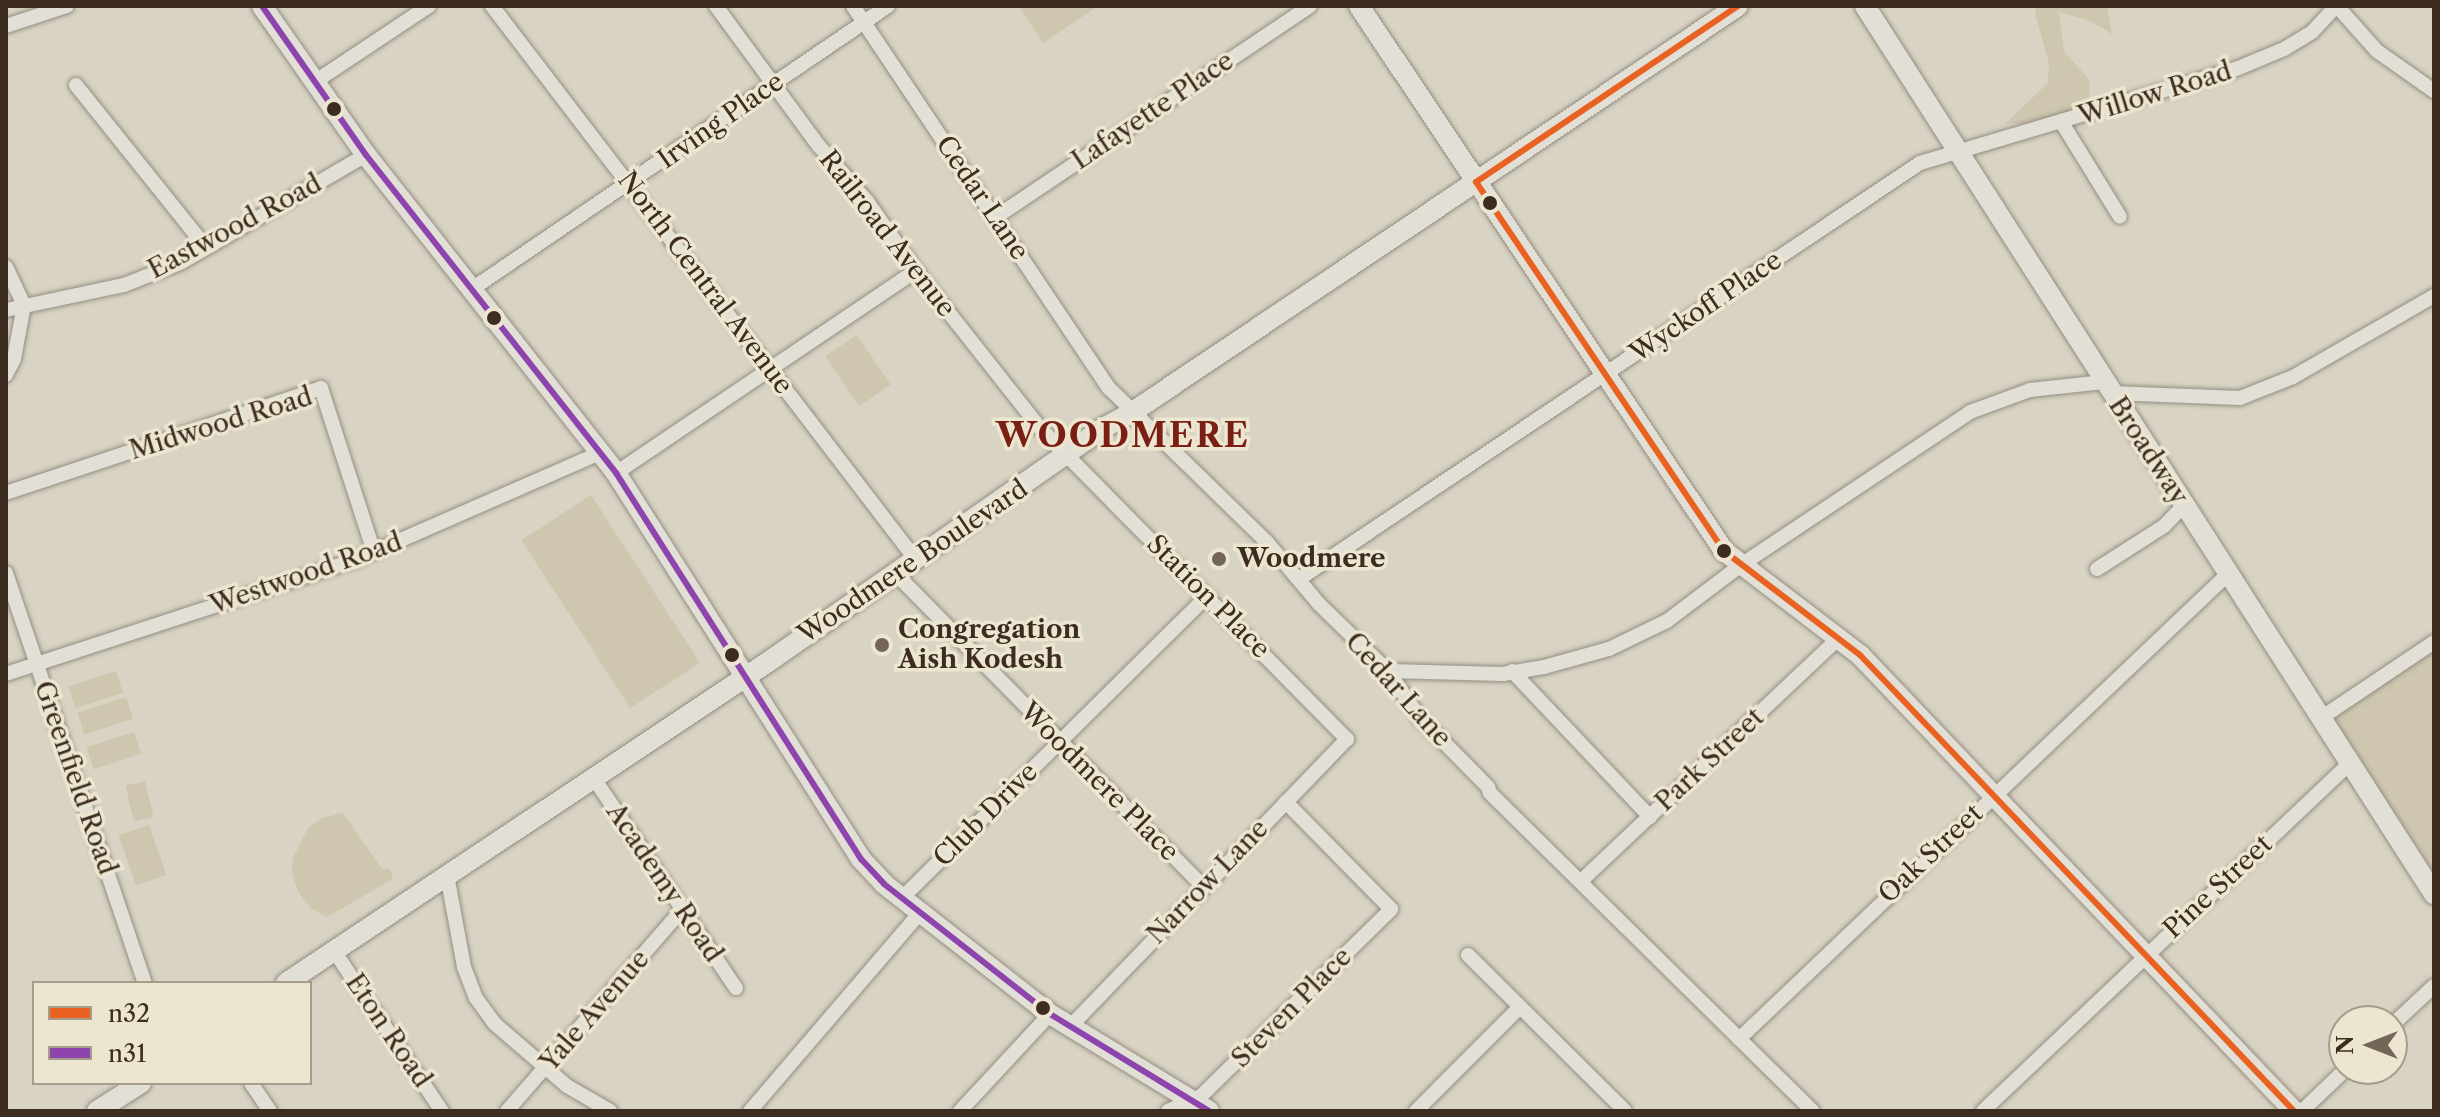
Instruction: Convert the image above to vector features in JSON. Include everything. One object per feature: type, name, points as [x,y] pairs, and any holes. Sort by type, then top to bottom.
[{"type":"street","points":[[6,26],[67,6]]},
{"type":"street","points":[[262,6],[366,155],[598,454],[616,473],[861,859],[920,913],[1050,1014],[1209,1111]]},
{"type":"street","points":[[313,83],[429,6]]},
{"type":"street","name":"North Central Avenue","points":[[492,6],[916,560]]},
{"type":"street","name":"Railroad Avenue","points":[[716,6],[819,146],[867,201],[916,271],[1041,429],[1067,455]]},
{"type":"street","name":"Cedar Lane","points":[[853,6],[1109,388],[1266,541],[1319,604],[1388,671],[1420,718],[1812,1111]]},
{"type":"street","name":"Irving Place","points":[[472,289],[631,184],[888,6]]},
{"type":"street","name":"Lafayette Place","points":[[996,217],[1310,6]]},
{"type":"street","points":[[1359,6],[1704,525],[1741,565],[1860,655],[2294,1111]]},
{"type":"street","name":"Woodmere Boulevard","points":[[289,981],[1738,6]]},
{"type":"street","name":"Broadway","points":[[1865,6],[2434,894]]},
{"type":"street","points":[[2337,6],[2377,51],[2434,91]]},
{"type":"street","name":"Willow Road","points":[[1958,152],[2236,69],[2284,49],[2312,32],[2337,6]]},
{"type":"street","points":[[76,85],[206,247]]},
{"type":"street","points":[[2062,123],[2120,217]]},
{"type":"street","name":"Wyckoff Place","points":[[1299,579],[1920,163],[1958,152]]},
{"type":"street","name":"Eastwood Road","points":[[6,310],[124,285],[182,262],[366,155]]},
{"type":"street","points":[[6,267],[24,305],[14,359],[6,375]]},
{"type":"street","points":[[616,473],[916,271]]},
{"type":"street","points":[[1388,671],[1487,674],[1512,671],[1571,661],[1635,639],[1667,621],[1741,565],[1970,412],[2030,390],[2108,388],[2240,398],[2293,377],[2434,296]]},
{"type":"street","name":"Midwood Road","points":[[6,493],[321,388],[374,552]]},
{"type":"street","name":"Westwood Road","points":[[6,674],[374,552],[598,454]]},
{"type":"street","name":"Station Place","points":[[1067,455],[1347,739]]},
{"type":"street","points":[[2097,569],[2164,526],[2183,506]]},
{"type":"street","name":"Greenfield Road","points":[[6,573],[144,981]]},
{"type":"street","name":"Oak Street","points":[[1739,1039],[2229,573]]},
{"type":"street","name":"Woodmere Place","points":[[896,574],[1203,886]]},
{"type":"street","name":"Club Drive","points":[[902,898],[1207,596]]},
{"type":"street","name":"Park Street","points":[[1581,881],[1838,639]]},
{"type":"street","points":[[2321,718],[2434,642]]},
{"type":"street","points":[[1512,671],[1650,817]]},
{"type":"street","name":"Narrow Lane","points":[[1070,1027],[1347,739]]},
{"type":"street","name":"Pine Street","points":[[1983,1111],[2350,763]]},
{"type":"street","name":"Academy Road","points":[[593,777],[736,988]]},
{"type":"street","name":"Steven Place","points":[[1168,1111],[1189,1099],[1200,1097],[1238,1063],[1391,909],[1286,802]]},
{"type":"street","points":[[447,875],[464,967],[476,998],[495,1024],[586,1099],[610,1111]]},
{"type":"street","name":"Yale Avenue","points":[[507,1111],[682,910]]},
{"type":"street","points":[[750,1111],[920,913]]},
{"type":"street","name":"Eton Road","points":[[334,951],[442,1111]]},
{"type":"street","points":[[1468,955],[1625,1111]]},
{"type":"street","points":[[2408,1010],[2434,986]]},
{"type":"street","points":[[1416,1111],[1520,1007]]},
{"type":"street","points":[[960,1111],[1050,1014]]},
{"type":"street","points":[[98,1111],[138,1085]]},
{"type":"street","points":[[252,1085],[270,1111]]},
{"type":"street","points":[[2302,1111],[2329,1085]]},
{"type":"shaded area","points":[[1019,6],[1098,6],[1043,43]]},
{"type":"shaded area","points":[[2036,6],[2107,6],[2112,34],[2090,21],[2059,12],[2064,52],[2089,79],[2090,101],[2077,110],[2031,123],[2005,124],[2048,83],[2049,63],[2035,14]]},
{"type":"shaded area","points":[[857,335],[891,385],[859,406],[825,356]]},
{"type":"shaded area","points":[[591,495],[700,663],[630,708],[521,540]]},
{"type":"shaded area","points":[[2434,648],[2434,873],[2333,718]]},
{"type":"shaded area","points":[[116,671],[123,693],[76,708],[68,686]]},
{"type":"shaded area","points":[[126,697],[133,719],[85,735],[77,713]]},
{"type":"shaded area","points":[[134,732],[141,754],[94,769],[86,747]]},
{"type":"shaded area","points":[[145,781],[153,817],[134,822],[126,785]]},
{"type":"shaded area","points":[[343,813],[382,869],[390,869],[393,879],[327,917],[311,908],[298,892],[292,872],[293,858],[308,828],[322,818]]},
{"type":"shaded area","points":[[149,825],[166,875],[136,886],[119,835]]},
{"type":"transit line","name":"n31","points":[[262,6],[366,155],[616,473],[861,859],[884,884],[1050,1014],[1209,1111]]},
{"type":"transit line","name":"n32","points":[[1476,182],[1738,6]]},
{"type":"transit line","name":"n32","points":[[1476,182],[1724,551],[1860,655],[2294,1111]]},
{"type":"place","name":"Woodmere","points":[[1219,559]]},
{"type":"place","name":"Congregation Aish Kodesh","points":[[882,645]]},
{"type":"district","name":"WOODMERE","points":[[1123,436]]}]
